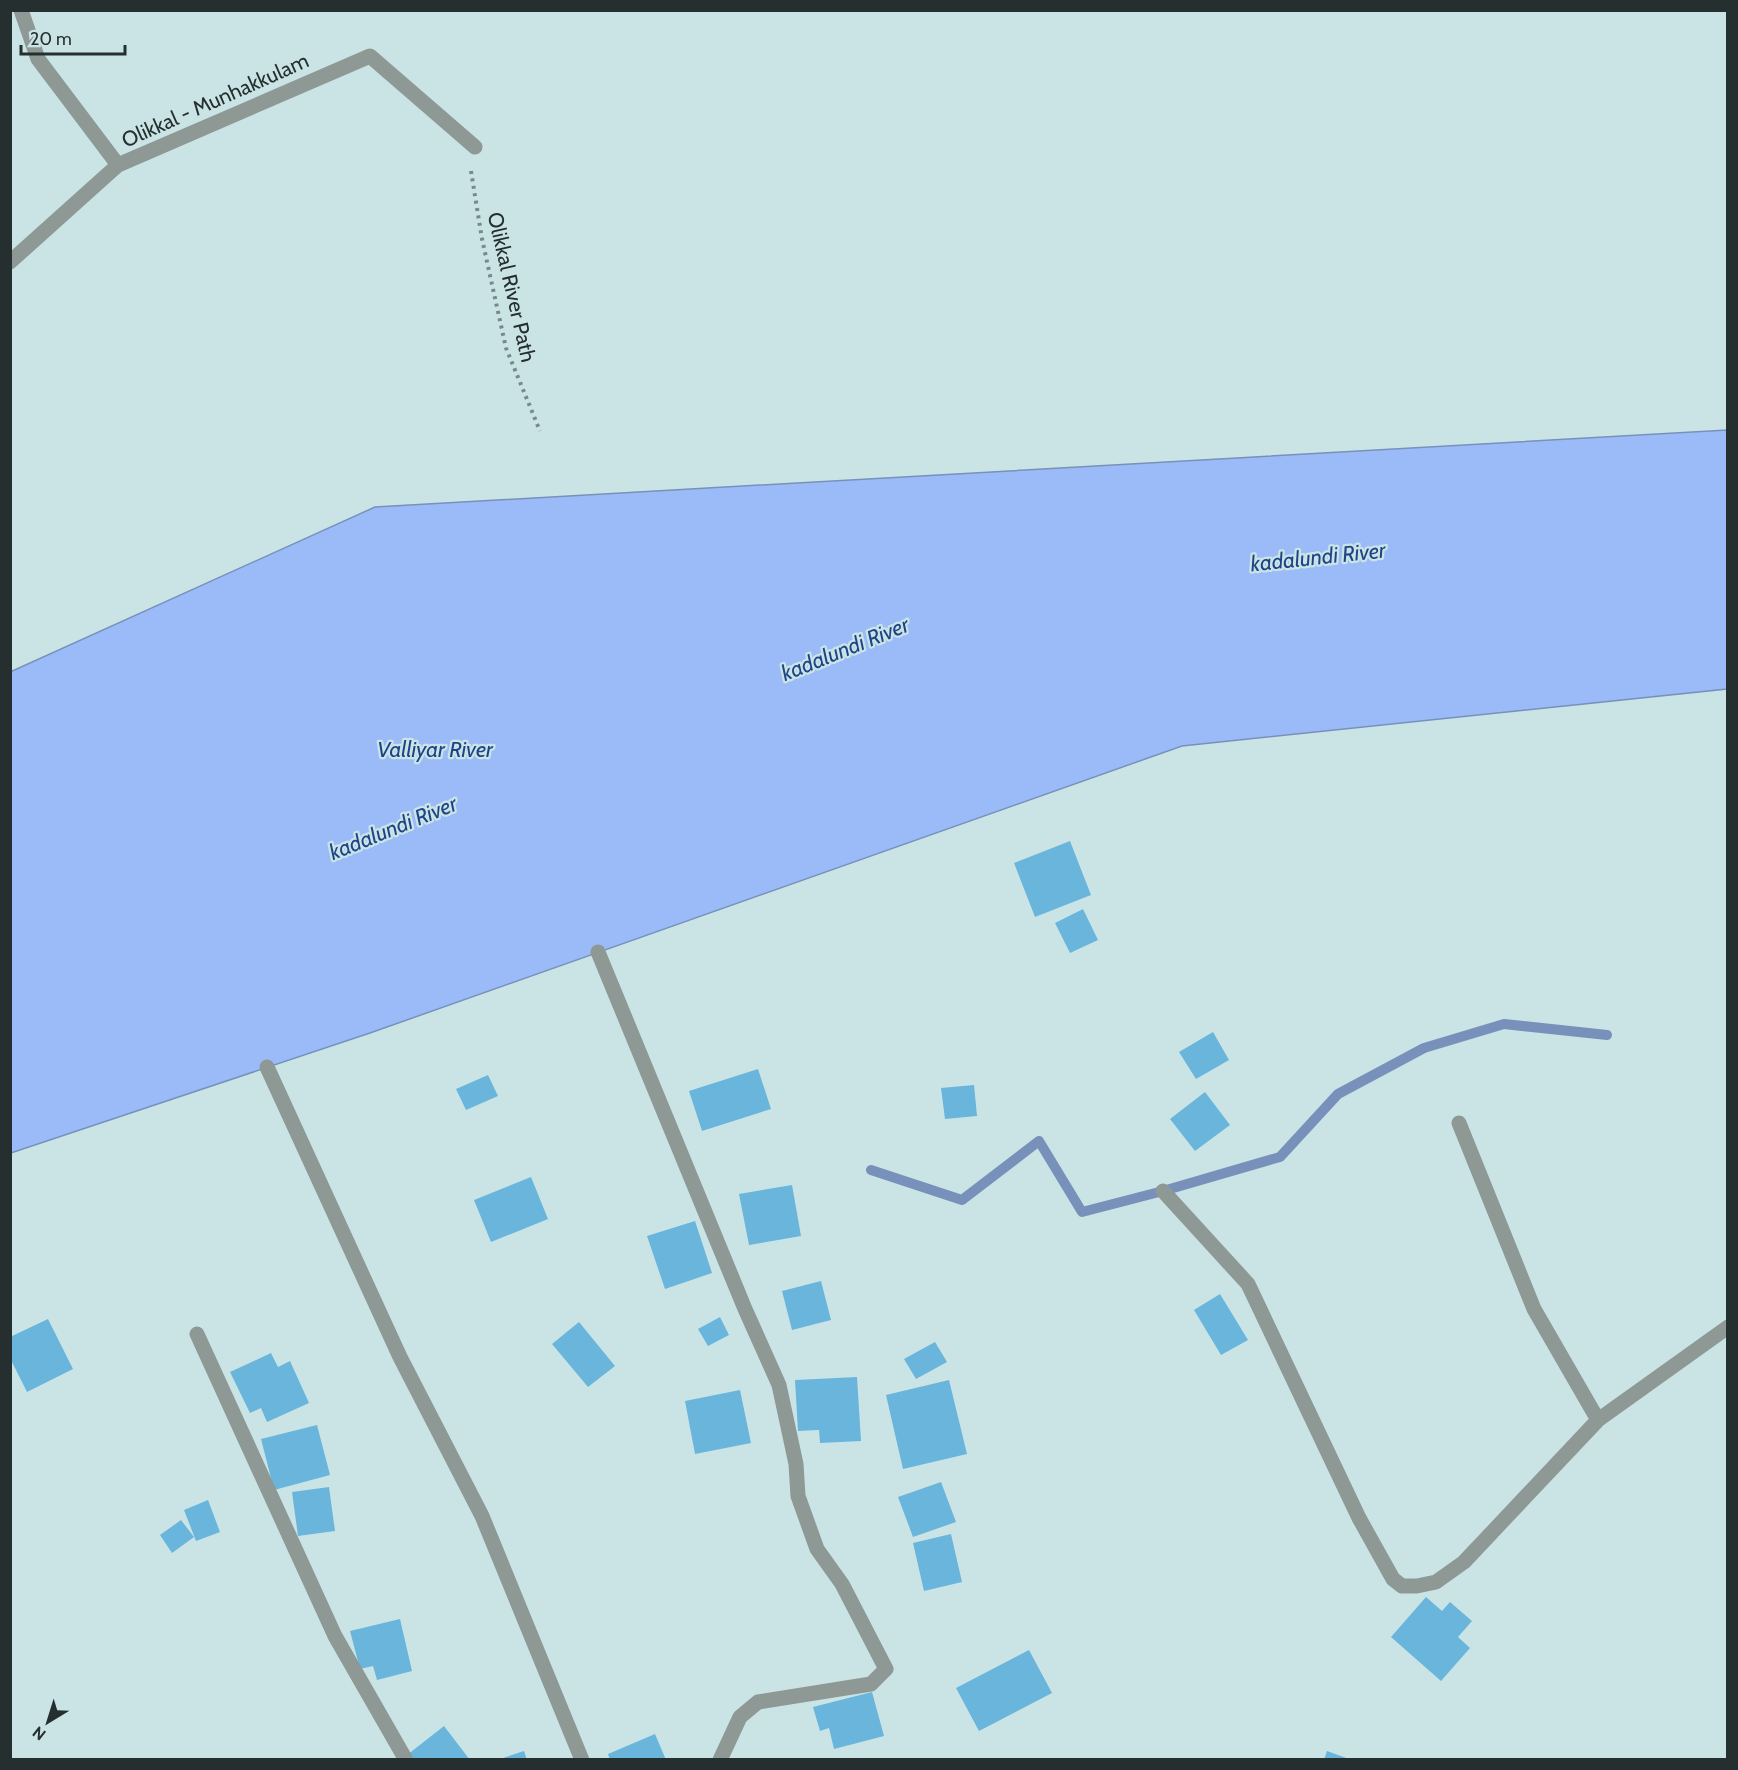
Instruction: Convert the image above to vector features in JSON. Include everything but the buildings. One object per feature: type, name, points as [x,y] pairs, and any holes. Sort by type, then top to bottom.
[{"type":"street","name":"Olikkal - Munhakkulam","points":[[21,10],[38,59],[118,165],[370,56],[475,147]]},
{"type":"street","points":[[10,262],[118,165]]},
{"type":"street","points":[[598,952],[745,1309],[779,1385],[796,1464],[798,1496],[818,1549],[842,1584],[886,1669],[872,1684],[758,1702],[740,1717],[720,1760]]},
{"type":"street","points":[[267,1068],[400,1357],[482,1516],[582,1760]]},
{"type":"street","points":[[1459,1123],[1534,1309],[1598,1420]]},
{"type":"street","points":[[1163,1191],[1248,1284],[1359,1518],[1393,1579],[1402,1586],[1436,1582],[1464,1562],[1598,1420],[1728,1327]]},
{"type":"street","points":[[197,1334],[335,1636],[406,1760]]},
{"type":"path","name":"Olikkal River Path","points":[[475,147],[470,166],[482,239],[506,348],[540,431]]},
{"type":"water","name":"Valliyar River","points":[[1727,430],[1727,689],[1182,746],[370,1033],[11,1153],[10,672],[375,507]]},
{"type":"waterway","points":[[871,1170],[962,1200],[1039,1141],[1082,1212],[1280,1157],[1338,1094],[1424,1048],[1504,1024],[1607,1035]]},
{"type":"water label","name":"kadalundi River","points":[[1318,557]]},
{"type":"water label","name":"kadalundi River","points":[[845,649]]},
{"type":"water label","name":"kadalundi River","points":[[393,828]]}]
